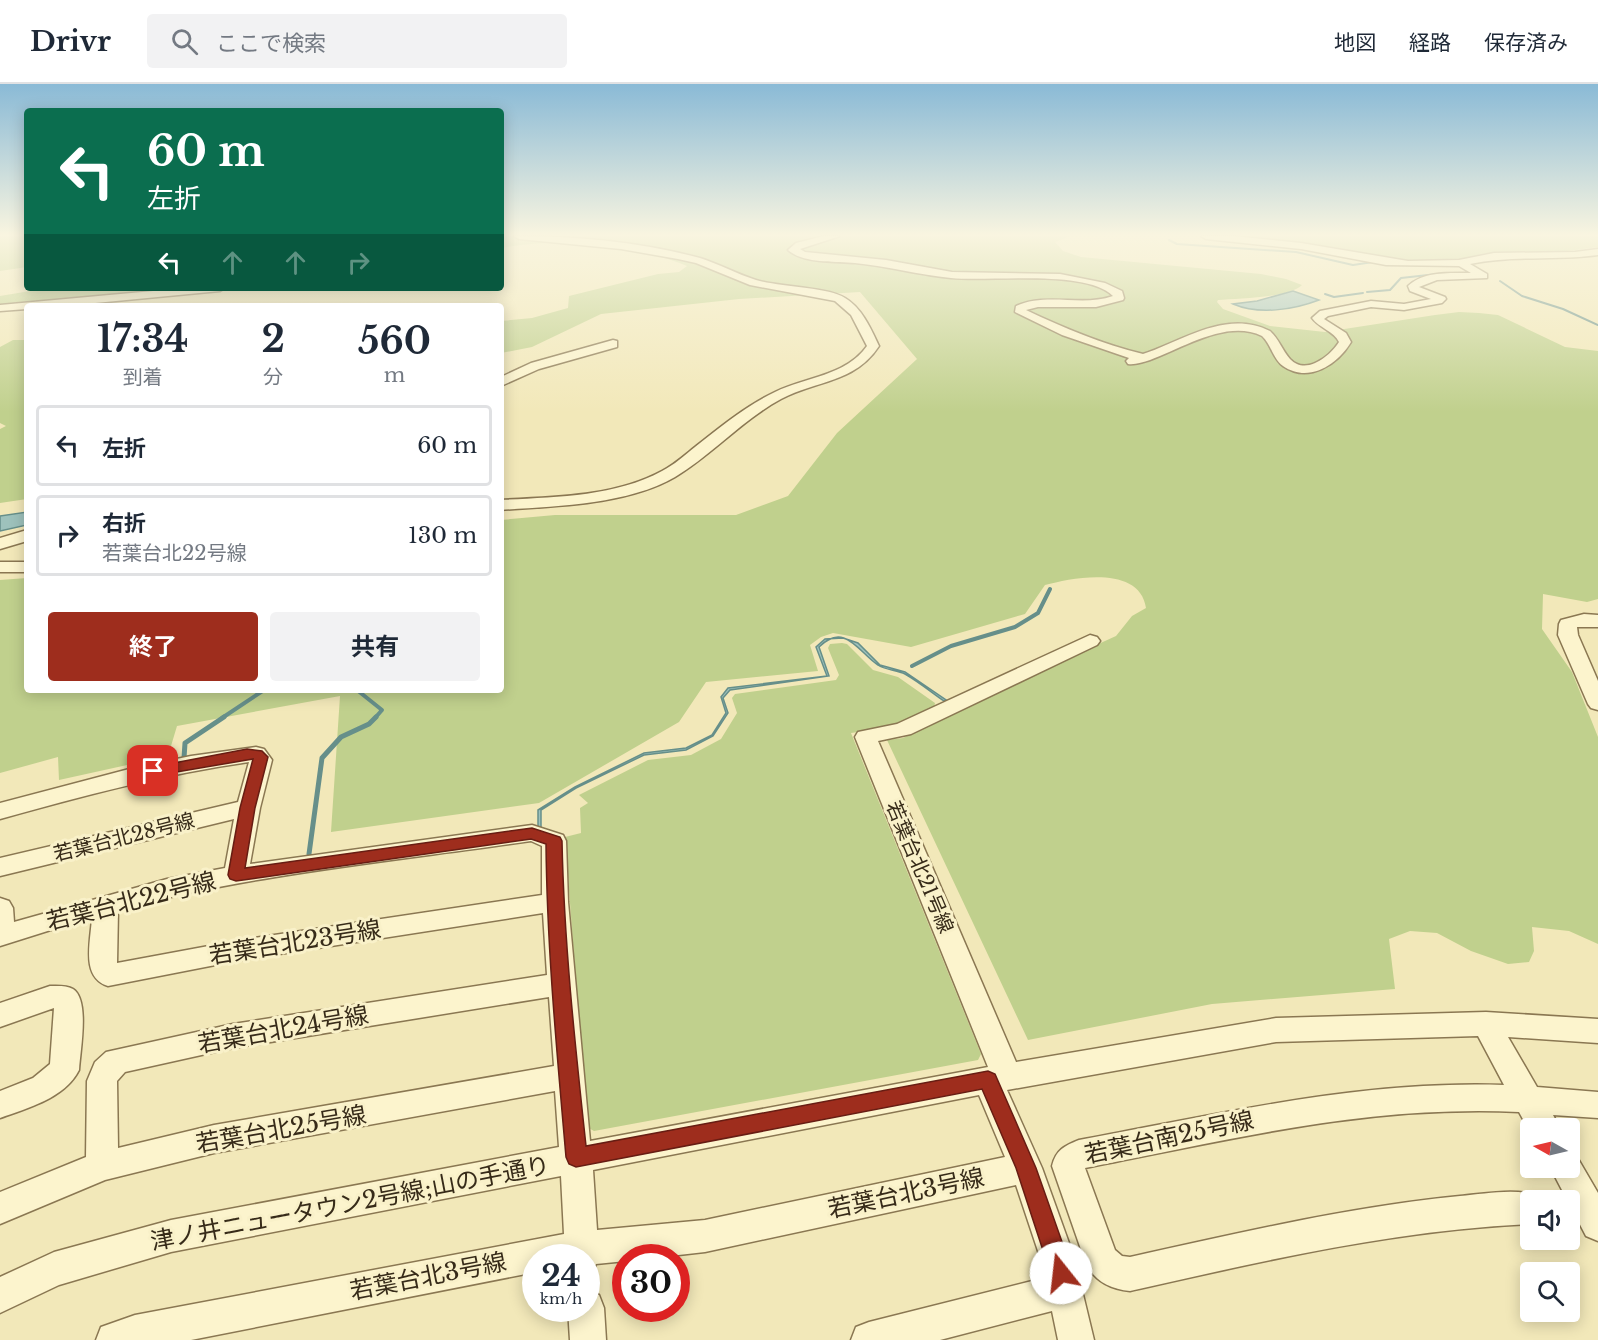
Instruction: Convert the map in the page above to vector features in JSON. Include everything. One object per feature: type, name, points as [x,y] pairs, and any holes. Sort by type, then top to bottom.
[{"type":"street","points":[[60,303],[149,295]]},
{"type":"street","points":[[504,505],[590,499],[630,491],[652,483],[669,474],[770,400],[794,388],[849,370],[867,357],[873,346],[865,328],[848,303],[823,295]]},
{"type":"street","points":[[1118,295],[1119,298],[1077,305],[1029,304],[1020,308],[1022,312],[1031,317],[1086,340],[1144,357]]},
{"type":"street","points":[[1118,365],[1175,346],[1194,335],[1241,327],[1272,337],[1289,364],[1301,368],[1317,367],[1335,358],[1345,342],[1342,335],[1320,321],[1318,318],[1324,313],[1371,304],[1404,307],[1441,299],[1429,295]]},
{"type":"street","points":[[0,308],[24,306]]},
{"type":"street","points":[[504,381],[536,366],[613,344]]},
{"type":"street","points":[[0,544],[24,535]]},
{"type":"street","points":[[0,567],[24,567]]},
{"type":"street","points":[[1598,621],[1584,620],[1568,624],[1568,635],[1598,704]]},
{"type":"street","name":"若葉台北21号線","points":[[997,1078],[866,737],[903,729],[1090,641]]},
{"type":"street","points":[[0,811],[134,775],[256,754],[261,760],[248,808],[236,875]]},
{"type":"street","name":"若葉台北28号線","points":[[0,867],[114,838],[248,808]]},
{"type":"street","name":"若葉台北22号線","points":[[1,936],[167,888],[236,875],[532,833],[554,841],[560,984],[570,1076],[581,1244]]},
{"type":"street","name":"若葉台北23号線","points":[[105,905],[103,970],[108,975],[241,950],[555,902]]},
{"type":"street","points":[[0,908],[1,936]]},
{"type":"street","name":"若葉台北24号線","points":[[102,1166],[102,1081],[106,1071],[117,1061],[233,1036],[560,984]]},
{"type":"street","points":[[0,1015],[50,997],[63,997],[69,1003],[64,1070],[44,1087],[0,1105]]},
{"type":"street","points":[[1486,1024],[1538,1118]]},
{"type":"street","name":"津ノ井ニュータウン2号線;山の手通り","points":[[0,1295],[54,1269],[171,1236],[1089,1060],[1276,1030],[1486,1024],[1598,1031]]},
{"type":"street","name":"若葉台北25号線","points":[[0,1208],[102,1166],[214,1139],[570,1076]]},
{"type":"street","points":[[997,1078],[1057,1257],[1076,1340]]},
{"type":"street","name":"若葉台南25号線","points":[[1520,1209],[1377,1222],[1314,1233],[1130,1274],[1108,1268],[1102,1261],[1068,1166],[1069,1161],[1078,1155],[1254,1119],[1326,1107],[1482,1096],[1598,1105]]},
{"type":"street","name":"若葉台北3号線","points":[[600,1251],[705,1236],[1026,1168]]},
{"type":"street","points":[[1571,1178],[1589,1215]]},
{"type":"street","name":"若葉台北3号線","points":[[114,1340],[135,1333],[522,1258]]},
{"type":"street","points":[[869,1340],[1066,1290]]},
{"type":"street","points":[[587,1322],[588,1340]]},
{"type":"green space","points":[[8,295],[125,295],[0,306],[0,296]]},
{"type":"green space","points":[[815,295],[739,299],[601,314],[532,347],[504,352],[504,321],[532,318],[568,308],[569,296]]},
{"type":"green space","points":[[862,295],[1277,295],[1218,300],[1217,302],[1223,309],[1270,326],[1325,332],[1459,312],[1498,315],[1565,347],[1598,351],[1598,599],[1587,602],[1543,594],[1542,629],[1572,672],[1598,737],[1598,944],[1569,931],[1532,927],[1534,951],[1529,962],[1508,964],[1471,951],[1437,933],[1410,931],[1389,939],[1395,989],[1212,1004],[1028,1040],[887,740],[903,738],[973,701],[1116,636],[1132,616],[1146,608],[1141,594],[1132,585],[1104,577],[1072,579],[1045,585],[1025,614],[911,647],[833,633],[821,637],[810,645],[818,671],[706,682],[679,722],[539,803],[331,832],[340,696],[177,726],[168,756],[59,780],[58,757],[0,773],[0,580],[24,578],[24,693],[504,693],[504,520],[555,515],[736,515],[788,496],[837,433],[917,359]]},
{"type":"green space","points":[[13,340],[24,340],[24,499],[0,503],[0,429],[6,426],[0,423],[0,347]]},
{"type":"green space","points":[[830,644],[847,644],[873,670],[898,677],[935,703],[934,708],[894,727],[851,733],[981,1054],[978,1060],[594,1131],[587,1127],[565,837],[581,833],[580,808],[588,803],[579,795],[648,760],[691,755],[721,739],[737,713],[732,698],[735,694],[836,680],[839,675],[828,648]]},
{"type":"water","points":[[1280,295],[1303,295],[1319,300],[1276,310],[1254,309],[1233,304]]},
{"type":"water","points":[[24,512],[24,526],[0,531],[0,516]]},
{"type":"water","points":[[825,639],[832,639],[819,647],[829,676],[730,690],[723,698],[728,713],[713,736],[686,750],[644,755],[576,788],[541,810],[541,827],[538,827],[538,810],[575,787],[644,753],[686,748],[712,735],[726,713],[721,697],[728,688],[827,676],[816,647]]},
{"type":"water","points":[[845,639],[858,643],[880,665],[905,672],[946,700],[944,701],[905,674],[878,665]]},
{"type":"waterway","points":[[1327,295],[1334,297],[1351,295]]},
{"type":"waterway","points":[[1520,295],[1563,309],[1598,325]]},
{"type":"waterway","points":[[912,666],[951,646],[1015,627],[1038,613],[1050,589]]},
{"type":"waterway","points":[[222,718],[260,693]]},
{"type":"waterway","points":[[361,693],[382,710],[375,718]]},
{"type":"waterway","points":[[184,758],[185,743],[224,717]]},
{"type":"waterway","points":[[309,854],[322,758],[341,737],[369,724],[375,718]]},
{"type":"route","points":[[153,771],[247,754],[256,754],[261,757],[248,808],[236,875],[532,833],[554,841],[560,984],[576,1157],[988,1080],[1026,1168],[1061,1273]]}]
